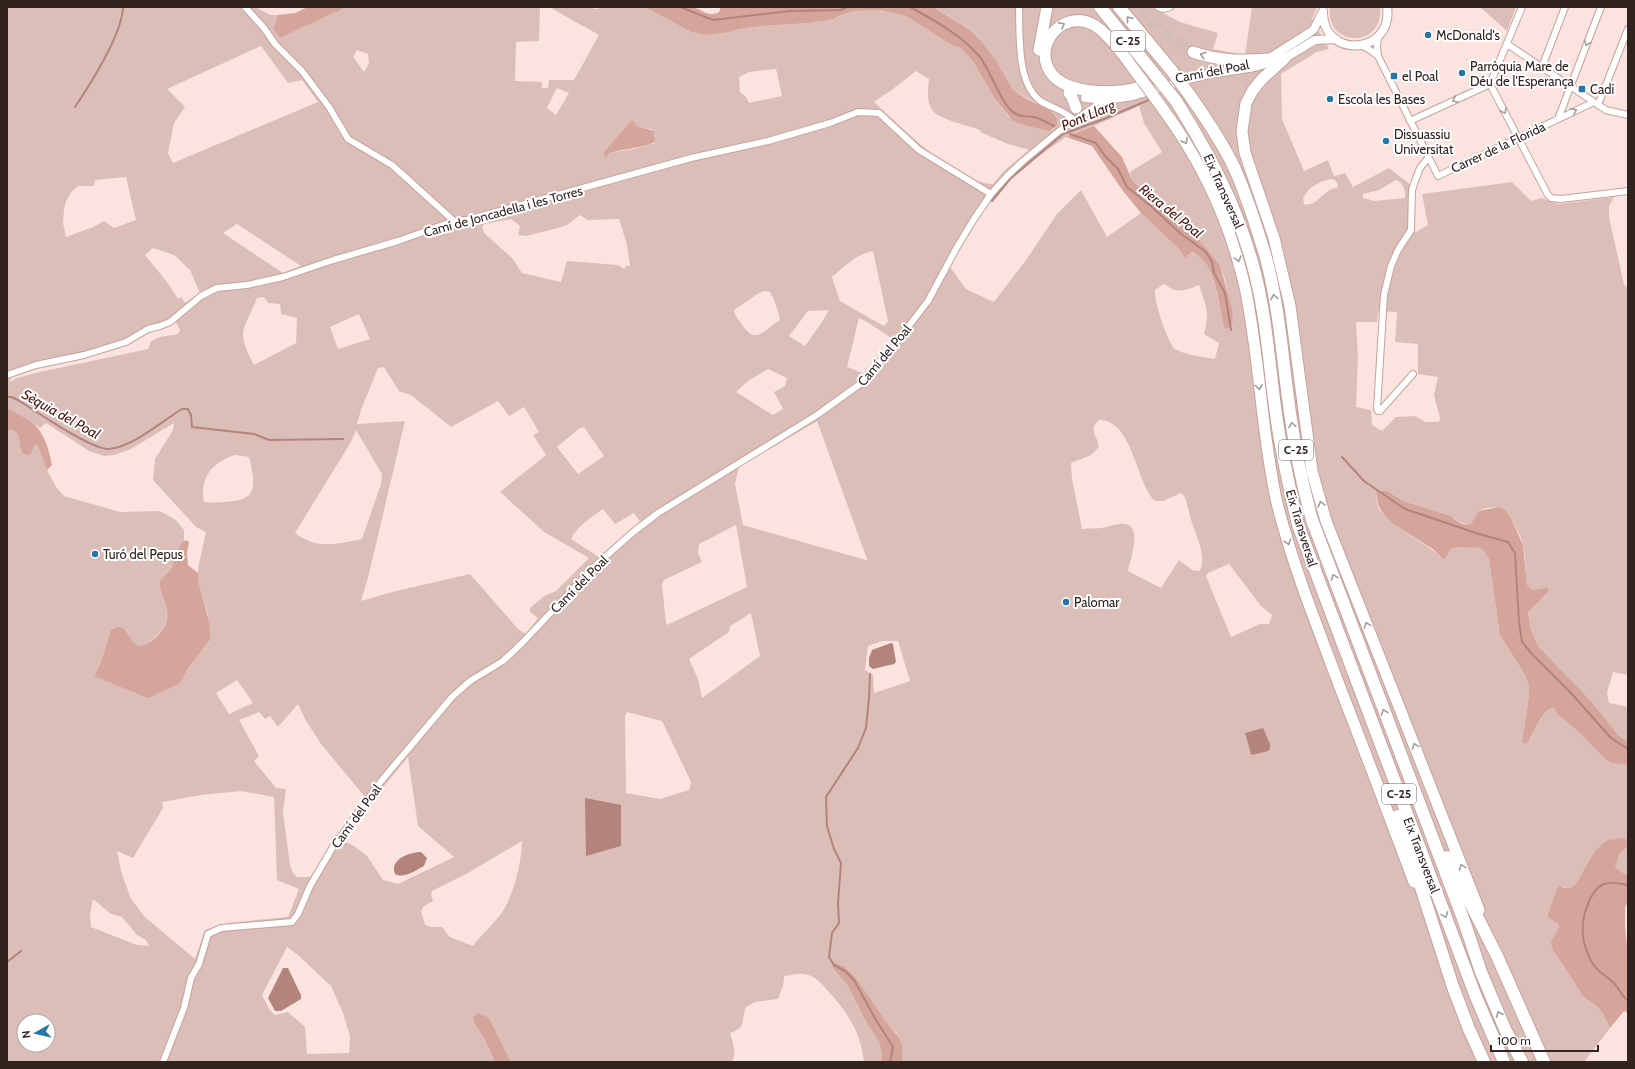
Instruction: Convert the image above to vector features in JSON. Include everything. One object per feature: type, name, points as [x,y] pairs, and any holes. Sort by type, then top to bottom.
[{"type":"highway","points":[[1047,7],[1039,50],[1041,65],[1050,81],[1069,93],[1084,98]]},
{"type":"highway","name":"Eix Transversal","points":[[1100,7],[1176,101],[1200,139],[1218,172],[1236,212],[1253,263],[1266,330],[1277,421],[1286,472],[1298,525],[1476,997],[1504,1062]]},
{"type":"highway","name":"Eix Transversal","points":[[1119,7],[1172,71],[1214,130],[1234,167],[1250,207],[1266,259],[1277,312],[1300,476],[1312,520],[1464,921],[1481,972],[1505,1029],[1522,1062]]},
{"type":"highway","points":[[1142,84],[1107,92],[1084,90],[1067,85],[1055,77],[1047,66],[1045,58],[1047,43],[1053,32],[1064,23],[1078,20],[1100,28],[1179,131],[1205,176],[1232,240],[1245,289],[1269,462],[1277,503],[1288,543],[1310,608],[1452,987],[1484,1062]]},
{"type":"highway","points":[[1193,52],[1206,57],[1234,61],[1268,58]]},
{"type":"highway","points":[[1285,58],[1262,78],[1253,90],[1246,103],[1242,131],[1245,154],[1274,238],[1290,306],[1312,471],[1326,521],[1497,956],[1544,1062]]},
{"type":"highway","points":[[1069,93],[1072,97],[1076,115]]},
{"type":"highway","points":[[1367,711],[1382,767],[1406,837],[1452,987]]},
{"type":"highway","points":[[1418,801],[1497,956]]},
{"type":"street","points":[[245,7],[264,28],[275,44],[302,71],[329,107],[348,139],[392,165],[454,221]]},
{"type":"street","points":[[1019,7],[1021,60],[1030,90],[1042,101],[1069,115],[1076,115]]},
{"type":"street","points":[[1158,7],[1163,9],[1170,7]]},
{"type":"street","points":[[1387,7],[1388,16]]},
{"type":"street","points":[[1323,9],[1326,28],[1336,39],[1348,45],[1361,45],[1372,42],[1378,37],[1394,7]]},
{"type":"street","points":[[1410,121],[1490,84],[1522,7]]},
{"type":"street","points":[[1542,67],[1565,7]]},
{"type":"street","name":"Carrer de la Florida","points":[[1558,119],[1601,7]]},
{"type":"street","name":"Camí del Poal","points":[[1076,115],[1080,101],[1091,95],[1123,94],[1134,92],[1142,84],[1194,73],[1249,65],[1279,54],[1314,29],[1323,9]]},
{"type":"street","points":[[1596,103],[1628,29]]},
{"type":"street","points":[[1378,37],[1378,56],[1428,158],[1420,168],[1412,190],[1411,230],[1398,250],[1391,266],[1384,295],[1378,411],[1380,411],[1413,374]]},
{"type":"street","name":"Camí del Poal","points":[[1084,98],[1104,100],[1133,96],[1203,75],[1255,67],[1285,58],[1315,40],[1336,39]]},
{"type":"street","points":[[1506,44],[1606,110],[1628,115]]},
{"type":"street","points":[[1361,45],[1378,56]]},
{"type":"street","points":[[1490,84],[1519,138],[1545,192],[1551,198],[1561,199],[1628,191]]},
{"type":"street","name":"Camí del Poal","points":[[163,1062],[184,1008],[191,978],[199,964],[208,934],[221,928],[292,922],[298,914],[310,886],[333,847],[382,780],[452,697],[470,681],[503,660],[522,643],[596,565],[632,533],[658,514],[817,415],[860,384],[891,349],[928,301],[957,247],[991,194],[1023,161],[1064,128],[1076,115],[1104,100]]},
{"type":"street","name":"Carrer de la Florida","points":[[1428,158],[1438,176],[1558,119],[1596,103]]},
{"type":"street","name":"Camí de Joncadella i les Torres","points":[[7,375],[36,365],[84,355],[126,342],[148,329],[170,322],[201,296],[217,288],[247,285],[282,277],[398,241],[454,221],[467,220],[691,158],[768,141],[830,123],[858,112],[879,113],[919,150],[991,194]]},
{"type":"shaded area","points":[[688,6],[708,14],[715,14],[719,12],[721,7],[933,7],[969,29],[996,60],[1013,90],[1051,111],[1057,119],[1057,125],[1048,131],[1013,121],[995,99],[974,63],[962,49],[948,43],[911,19],[902,15],[879,10],[856,11],[843,14],[833,19],[809,23],[763,26],[705,35],[691,32],[645,7]]},
{"type":"shaded area","points":[[7,7],[256,7],[270,15],[278,15],[273,29],[280,38],[347,7],[540,7],[539,41],[516,42],[515,81],[542,82],[542,88],[548,88],[549,80],[574,80],[599,35],[549,7],[588,7],[595,9],[605,7],[645,7],[691,32],[705,35],[763,26],[809,23],[836,18],[843,14],[856,11],[879,10],[902,15],[911,19],[948,43],[962,49],[974,63],[995,99],[1009,117],[1027,126],[1048,131],[1054,129],[1053,113],[1013,90],[996,60],[979,39],[967,27],[933,7],[1151,7],[1180,22],[1218,33],[1213,49],[1245,55],[1252,7],[1317,7],[1312,19],[1329,49],[1317,52],[1281,74],[1282,119],[1304,171],[1328,160],[1334,176],[1345,173],[1353,187],[1389,168],[1411,185],[1409,229],[1416,232],[1428,225],[1422,194],[1512,182],[1531,201],[1541,198],[1559,204],[1614,197],[1609,206],[1609,217],[1624,284],[1628,289],[1628,675],[1613,672],[1607,693],[1609,703],[1628,707],[1628,742],[1619,736],[1592,702],[1538,646],[1531,630],[1528,612],[1534,604],[1545,596],[1540,590],[1533,590],[1527,585],[1523,543],[1510,516],[1506,512],[1502,509],[1492,507],[1485,508],[1478,511],[1473,521],[1464,524],[1451,516],[1403,501],[1387,491],[1376,491],[1377,505],[1383,514],[1398,527],[1427,546],[1443,559],[1448,556],[1451,549],[1458,547],[1480,548],[1489,559],[1500,635],[1525,675],[1529,685],[1529,696],[1522,742],[1530,740],[1543,716],[1550,709],[1554,708],[1558,715],[1580,733],[1605,759],[1611,763],[1628,765],[1628,840],[1617,839],[1609,841],[1601,846],[1573,887],[1566,888],[1563,886],[1556,892],[1548,913],[1559,927],[1555,935],[1553,950],[1583,996],[1601,1010],[1610,1028],[1584,1062],[902,1062],[902,1044],[898,1035],[889,1026],[857,979],[845,967],[837,963],[833,968],[848,986],[865,1020],[879,1042],[882,1053],[882,1062],[864,1062],[860,1041],[847,1014],[823,985],[816,979],[805,974],[799,974],[784,976],[783,987],[778,999],[755,1002],[746,1007],[741,1026],[736,1031],[730,1033],[734,1051],[732,1062],[511,1062],[493,1027],[475,1024],[485,1040],[495,1062],[7,1062],[7,431],[12,430],[17,433],[21,452],[37,444],[47,470],[56,487],[64,496],[120,512],[160,511],[176,520],[184,530],[184,542],[178,550],[171,570],[160,581],[167,618],[160,632],[151,641],[141,646],[134,642],[126,630],[114,627],[111,629],[101,662],[94,676],[180,683],[189,667],[210,640],[207,610],[198,584],[198,568],[206,532],[196,527],[153,480],[155,459],[173,430],[174,423],[131,449],[114,455],[104,456],[89,451],[46,423],[40,428],[11,410],[7,410]],"holes":[[[261,46],[288,83],[302,80],[318,102],[173,163],[168,153],[174,123],[185,107],[167,89]],[[357,50],[368,54],[369,63],[364,72],[353,57]],[[776,69],[782,96],[749,103],[746,97],[740,92],[739,77],[749,72]],[[916,71],[929,79],[929,102],[935,113],[947,119],[980,130],[980,132],[1008,144],[1029,150],[1005,170],[993,184],[978,181],[962,174],[930,152],[874,102]],[[557,88],[569,93],[556,115],[547,108]],[[1139,106],[1144,123],[1162,152],[1130,172],[1131,179],[1137,185],[1159,199],[1184,221],[1220,265],[1225,279],[1233,321],[1224,327],[1215,284],[1205,263],[1199,256],[1191,253],[1186,259],[1178,248],[1141,213],[1107,237],[1081,190],[1057,214],[1026,260],[994,302],[966,289],[950,267],[958,250],[984,209],[1010,179],[1066,137]],[[632,121],[637,126],[653,130],[655,143],[608,154],[606,157],[604,152]],[[126,177],[136,220],[114,228],[104,221],[93,227],[66,237],[63,223],[64,209],[66,201],[72,191],[78,186],[94,186],[95,180]],[[1334,179],[1338,184],[1337,188],[1328,191],[1313,203],[1304,204],[1303,198],[1309,190],[1316,184]],[[1396,180],[1404,188],[1405,198],[1374,201],[1363,198],[1363,194],[1379,190]],[[580,215],[588,220],[619,219],[627,245],[630,266],[626,266],[624,269],[618,265],[567,261],[561,282],[522,273],[513,259],[484,233],[482,226],[485,224],[511,219],[520,226],[518,235],[526,236],[558,228],[567,225]],[[237,224],[301,266],[283,273],[223,233]],[[153,248],[174,255],[190,270],[200,293],[185,303],[181,297],[178,299],[167,282],[145,255]],[[873,251],[888,321],[884,326],[840,301],[832,277],[860,255]],[[1164,284],[1175,290],[1186,290],[1199,285],[1204,298],[1207,314],[1204,334],[1219,343],[1215,359],[1189,354],[1175,349],[1169,339],[1156,302],[1155,290]],[[764,291],[770,292],[780,320],[761,334],[752,335],[736,317],[734,310],[759,293]],[[264,297],[268,303],[280,304],[281,314],[297,318],[296,343],[254,365],[243,337],[245,325],[257,298]],[[829,310],[805,346],[789,336],[808,311]],[[1378,311],[1397,312],[1395,342],[1418,344],[1418,374],[1438,377],[1434,395],[1440,418],[1439,422],[1426,422],[1415,416],[1396,417],[1382,431],[1372,425],[1371,410],[1356,407],[1358,356],[1356,322],[1377,322]],[[359,314],[370,339],[338,349],[330,327]],[[859,318],[893,339],[865,374],[847,367]],[[176,322],[180,330],[178,334],[160,337],[151,341],[148,349],[35,373],[9,382],[12,377],[51,364],[86,358],[119,348],[135,339]],[[384,367],[399,391],[411,395],[451,427],[498,401],[509,416],[524,407],[539,432],[533,435],[546,455],[500,492],[544,532],[589,558],[556,591],[544,596],[530,608],[530,612],[538,618],[526,634],[518,629],[470,574],[392,592],[361,601],[368,578],[405,421],[357,424],[378,368]],[[768,369],[787,378],[785,386],[774,392],[783,409],[773,415],[736,392],[748,381]],[[1100,420],[1111,423],[1120,430],[1127,441],[1148,492],[1155,501],[1163,501],[1181,493],[1184,496],[1202,554],[1202,561],[1199,571],[1192,570],[1179,560],[1161,588],[1128,571],[1134,544],[1133,531],[1130,526],[1122,524],[1101,528],[1082,529],[1072,479],[1071,463],[1091,455],[1099,447],[1094,426]],[[817,421],[867,559],[866,560],[743,525],[735,484],[739,467]],[[584,427],[604,456],[578,474],[557,447],[580,428]],[[356,430],[382,474],[381,484],[362,539],[335,544],[319,544],[311,542],[295,533],[351,442]],[[236,455],[249,457],[253,476],[253,485],[250,494],[235,501],[204,502],[204,485],[206,478],[214,466]],[[603,509],[615,524],[634,513],[641,523],[599,557],[571,539],[581,526]],[[736,525],[747,587],[667,625],[662,584],[664,580],[702,562],[698,553],[699,544]],[[1229,564],[1261,606],[1272,615],[1269,624],[1260,624],[1231,637],[1206,576],[1208,573]],[[751,613],[760,656],[702,698],[698,679],[689,659],[729,632],[730,626]],[[882,641],[898,641],[910,681],[874,693],[873,675],[865,670],[868,646]],[[237,680],[253,703],[229,714],[216,693]],[[298,704],[305,719],[321,744],[365,797],[310,877],[297,877],[293,873],[290,865],[283,813],[286,789],[276,788],[254,761],[259,756],[239,720],[259,712],[265,719],[270,716],[278,727]],[[627,712],[662,721],[691,782],[689,790],[660,799],[626,793],[625,716]],[[408,757],[418,826],[454,857],[398,884],[383,880],[367,856],[354,846],[344,841],[371,802]],[[241,791],[274,797],[277,880],[299,889],[288,917],[227,923],[205,930],[195,959],[145,917],[131,899],[121,871],[117,851],[133,858],[163,808],[162,802],[201,795]],[[522,841],[522,849],[516,880],[509,900],[494,923],[473,946],[450,937],[442,927],[431,927],[425,925],[421,911],[424,906],[433,901],[431,895],[432,891],[468,873]],[[93,899],[111,914],[122,917],[137,935],[146,940],[149,946],[137,945],[91,927],[90,915]],[[287,947],[298,955],[331,986],[343,1013],[350,1036],[349,1053],[307,1054],[305,1027],[288,1012],[275,1015],[269,1009],[262,995]]]},
{"type":"shaded area","points":[[308,7],[347,7],[280,38],[273,29],[278,15],[295,13]]},
{"type":"shaded area","points":[[1330,7],[1380,7],[1379,20],[1374,30],[1365,36],[1355,38],[1345,36],[1336,30],[1331,21]]},
{"type":"shaded area","points":[[1480,7],[1516,7],[1507,31]]},
{"type":"shaded area","points":[[632,120],[637,126],[654,131],[655,142],[614,152],[608,154],[606,158],[604,152]]},
{"type":"shaded area","points":[[1094,126],[1122,157],[1132,180],[1137,185],[1159,199],[1184,221],[1220,265],[1232,309],[1233,321],[1227,329],[1224,327],[1218,296],[1211,274],[1200,257],[1192,252],[1186,259],[1178,248],[1141,213],[1123,191],[1092,146],[1066,137]]},
{"type":"shaded area","points":[[7,410],[11,410],[28,420],[39,430],[47,447],[52,465],[47,470],[37,444],[34,446],[30,455],[23,454],[20,447],[18,434],[12,430],[7,431]]},
{"type":"shaded area","points":[[1376,491],[1387,491],[1403,501],[1451,516],[1460,523],[1464,524],[1473,521],[1478,511],[1499,507],[1505,510],[1511,518],[1523,545],[1527,585],[1533,590],[1547,588],[1549,591],[1528,612],[1531,630],[1538,646],[1592,702],[1619,736],[1628,742],[1628,765],[1611,763],[1605,759],[1580,733],[1558,715],[1554,708],[1546,712],[1542,717],[1528,742],[1525,744],[1522,742],[1529,696],[1529,685],[1525,675],[1500,635],[1489,559],[1480,548],[1458,547],[1451,549],[1446,558],[1443,559],[1433,549],[1393,524],[1384,515],[1378,505]]},
{"type":"shaded area","points":[[186,540],[189,542],[187,553],[188,565],[198,573],[199,584],[208,619],[210,640],[189,667],[180,683],[148,698],[94,676],[101,662],[111,629],[117,627],[123,628],[135,644],[141,646],[149,643],[157,637],[162,630],[166,623],[167,616],[160,581],[172,568],[173,557],[176,555],[181,544]]},
{"type":"shaded area","points":[[891,643],[893,644],[896,662],[894,664],[873,669],[869,666],[869,658],[872,650]]},
{"type":"shaded area","points":[[1263,728],[1270,744],[1270,749],[1268,751],[1252,755],[1245,733]]},
{"type":"shaded area","points":[[585,798],[621,805],[621,846],[586,856]]},
{"type":"shaded area","points":[[1622,838],[1628,840],[1628,846],[1620,853],[1615,867],[1628,875],[1628,902],[1625,907],[1625,927],[1628,954],[1628,1013],[1624,1011],[1610,1028],[1601,1010],[1583,996],[1553,950],[1551,942],[1559,927],[1557,923],[1548,917],[1548,913],[1559,886],[1566,888],[1573,887],[1601,845],[1609,840]]},
{"type":"shaded area","points":[[1628,846],[1628,875],[1615,867],[1620,852]]},
{"type":"shaded area","points":[[421,852],[427,858],[424,866],[406,875],[395,874],[394,869],[397,861],[411,853]]},
{"type":"shaded area","points":[[836,963],[845,967],[857,979],[889,1026],[899,1037],[902,1044],[902,1062],[882,1062],[882,1053],[879,1042],[865,1020],[848,986],[833,968],[832,964]]},
{"type":"shaded area","points":[[283,968],[288,968],[301,995],[301,999],[281,1011],[275,1011],[268,998]]},
{"type":"shaded area","points":[[478,1013],[489,1018],[511,1062],[495,1062],[485,1040],[475,1024],[473,1017]]},
{"type":"waterway","points":[[75,107],[112,45],[123,7]]},
{"type":"waterway","name":"Riera del Poal","points":[[680,7],[713,20],[790,11],[841,10],[847,7]]},
{"type":"waterway","name":"Riera del Poal","points":[[910,7],[947,28],[972,48],[983,62],[1001,97],[1011,110],[1018,115],[1034,117],[1054,126]]},
{"type":"waterway","name":"Pont Llarg","points":[[992,201],[1010,179],[1063,134],[1104,119],[1151,99]]},
{"type":"waterway","name":"Riera del Poal","points":[[1070,134],[1096,143],[1105,156],[1118,169],[1127,187],[1152,207],[1180,233],[1206,252],[1212,262],[1214,273],[1225,293],[1231,330]]},
{"type":"waterway","name":"Sèquia del Poal","points":[[7,397],[18,400],[77,437],[101,448],[109,449],[128,444],[182,409],[188,409],[191,415],[192,427],[254,434],[269,440],[343,439]]},
{"type":"waterway","points":[[1342,457],[1364,481],[1405,509],[1479,534],[1508,542],[1515,553],[1519,622],[1522,642],[1571,693],[1611,738],[1628,749]]},
{"type":"waterway","points":[[870,674],[866,728],[858,748],[826,797],[827,826],[834,849],[841,863],[838,903],[839,923],[832,933],[829,957],[834,965],[845,971],[854,980],[893,1047],[890,1062]]},
{"type":"waterway","points":[[1628,885],[1610,883],[1599,887],[1590,899],[1583,922],[1583,938],[1593,965],[1598,971],[1613,982],[1628,1001]]},
{"type":"waterway","points":[[7,962],[21,951]]},
{"type":"tunnel","points":[[1141,7],[1161,30],[1193,52]]},
{"type":"place","name":"McDonald's","points":[[1428,35]]},
{"type":"place","name":"Parròquia Mare de Déu de l'Esperança","points":[[1462,73]]},
{"type":"place","name":"el Poal","points":[[1394,76]]},
{"type":"place","name":"Cadí","points":[[1582,89]]},
{"type":"place","name":"Escola les Bases","points":[[1330,99]]},
{"type":"place","name":"Dissuassiu Universitat","points":[[1386,141]]},
{"type":"place","name":"Turó del Pepus","points":[[95,554]]},
{"type":"place","name":"Palomar","points":[[1066,602]]}]
